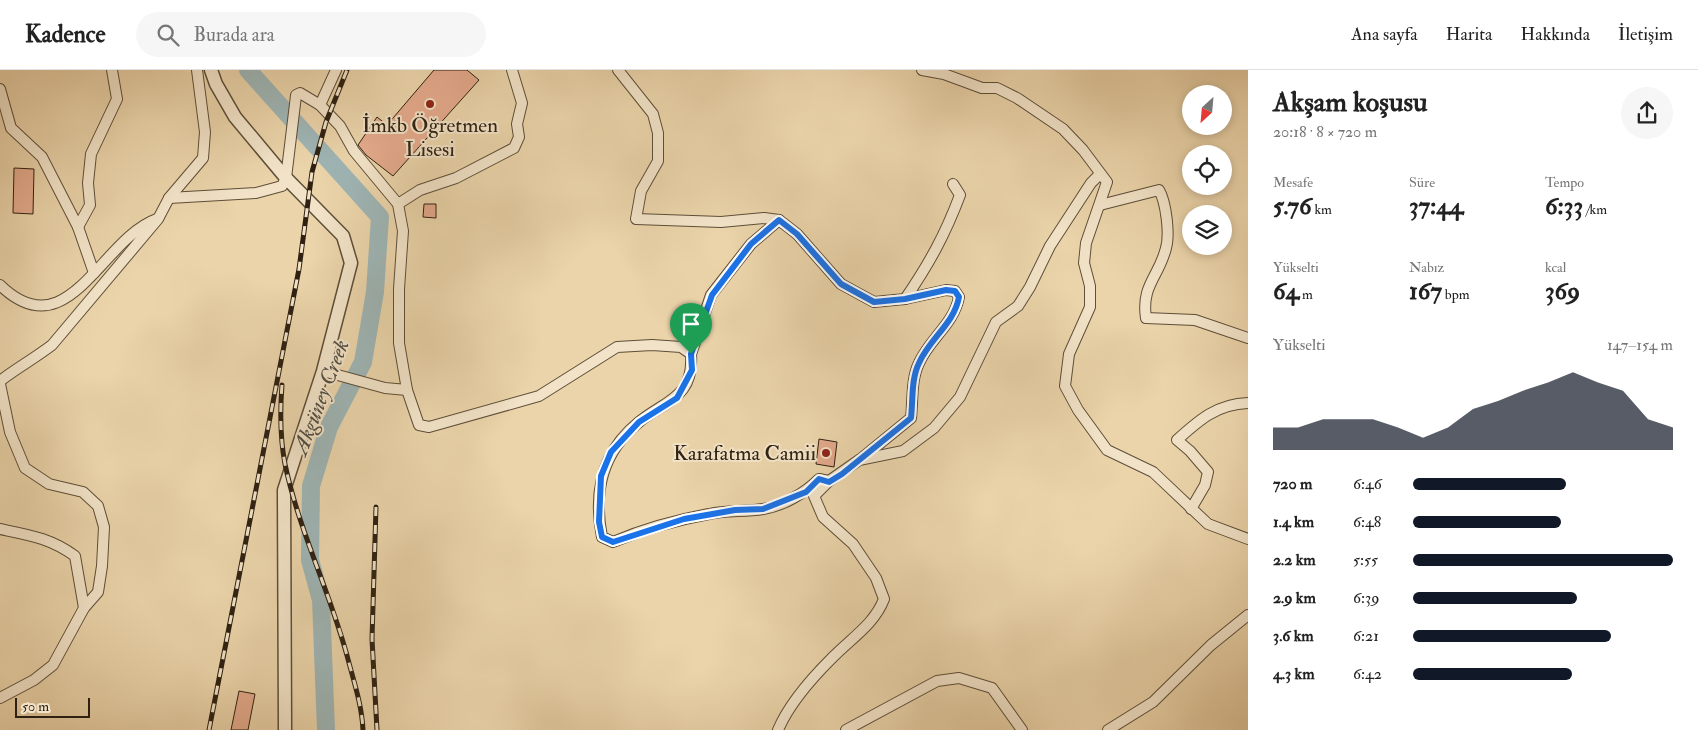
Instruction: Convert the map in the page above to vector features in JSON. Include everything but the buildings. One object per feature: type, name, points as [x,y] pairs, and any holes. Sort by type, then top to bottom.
[{"type":"street","points":[[78,227],[90,205],[88,183],[91,154],[100,131],[118,100],[112,70]]},
{"type":"street","points":[[0,698],[34,680],[53,665],[84,608],[98,592],[102,566],[104,526],[98,506],[83,492],[49,484],[25,468],[10,432],[0,382],[18,367],[31,362],[52,345],[158,219],[169,198],[203,158],[206,132],[196,70]]},
{"type":"street","points":[[211,70],[216,84],[235,117],[286,178],[343,236],[351,263],[323,371],[284,490],[285,730]]},
{"type":"street","points":[[320,105],[336,70]]},
{"type":"street","points":[[398,204],[420,190],[456,178],[514,148],[519,137],[517,124],[522,103],[512,70]]},
{"type":"street","points":[[618,70],[654,114],[658,133],[658,161],[641,191],[636,218],[721,222],[764,218],[779,220],[797,234],[841,284],[874,302],[905,299],[946,290],[955,291],[959,297],[957,309],[950,322],[933,341],[918,364],[911,418],[829,482],[814,496],[823,517],[852,544],[876,578],[884,599],[878,615],[830,660],[785,714],[778,730]]},
{"type":"street","points":[[922,70],[944,74],[982,88],[997,88],[1017,98],[1063,130],[1083,150],[1107,182],[1086,243],[1084,263],[1090,286],[1090,307],[1069,354],[1065,386],[1078,410],[1107,450],[1154,472],[1208,524],[1248,539]]},
{"type":"street","points":[[0,89],[11,128],[42,157],[78,227],[94,274]]},
{"type":"street","points":[[169,198],[256,193],[282,186],[286,178],[296,95],[300,93],[320,105],[340,126],[354,151],[398,204],[403,231],[398,289],[399,343],[407,390],[418,425],[429,427],[538,396],[617,347],[652,345],[681,347],[691,354]]},
{"type":"street","points":[[859,460],[903,451],[934,428],[960,397],[996,322],[1018,306],[1030,287],[1050,246],[1073,214],[1091,183],[1100,174]]},
{"type":"street","points":[[905,299],[936,251],[951,219],[960,195],[953,184]]},
{"type":"street","points":[[1100,205],[1159,190],[1165,200],[1167,247],[1143,300],[1146,318],[1195,320],[1248,338]]},
{"type":"street","points":[[0,285],[32,306],[55,305],[76,292],[121,243],[143,224],[158,219]]},
{"type":"street","points":[[779,220],[751,244],[712,295],[691,354],[692,370],[677,398],[639,422],[611,452],[601,476],[599,522],[602,537],[613,542],[684,519],[735,510],[763,509],[806,492],[819,479],[829,482]]},
{"type":"street","points":[[323,371],[366,383],[407,390]]},
{"type":"street","points":[[1191,509],[1205,485],[1208,472],[1190,451],[1177,440],[1207,414],[1224,406],[1248,403]]},
{"type":"street","points":[[0,530],[32,535],[58,544],[75,556],[84,608]]},
{"type":"street","points":[[1108,730],[1153,702],[1211,645],[1248,615]]},
{"type":"street","points":[[846,730],[937,681],[959,678],[992,688],[1022,730]]},
{"type":"waterway","name":"Akgüney Creek","points":[[248,70],[380,217],[375,292],[363,362],[329,427],[311,486],[310,560],[321,600],[326,730]]},
{"type":"railway","points":[[209,730],[299,269],[312,172],[326,122],[347,70]]},
{"type":"railway","points":[[282,385],[281,424],[285,464],[307,539],[342,638],[358,696],[363,730]]},
{"type":"railway","points":[[376,507],[372,639],[377,730]]},
{"type":"place","name":"İmkb Öğretmen Lisesi","points":[[430,104]]},
{"type":"place","name":"Karafatma Camii","points":[[826,453]]},
{"type":"route","points":[[779,220],[797,234],[822,265],[841,284],[874,302],[905,299],[946,290],[955,291],[959,297],[957,309],[950,322],[933,341],[918,364],[914,380],[911,418],[895,433],[842,474],[829,482],[819,479],[806,492],[763,509],[735,510],[684,519],[613,542],[602,537],[599,522],[601,476],[611,452],[639,422],[677,398],[692,370],[691,354],[712,295],[751,244],[779,220]]}]
